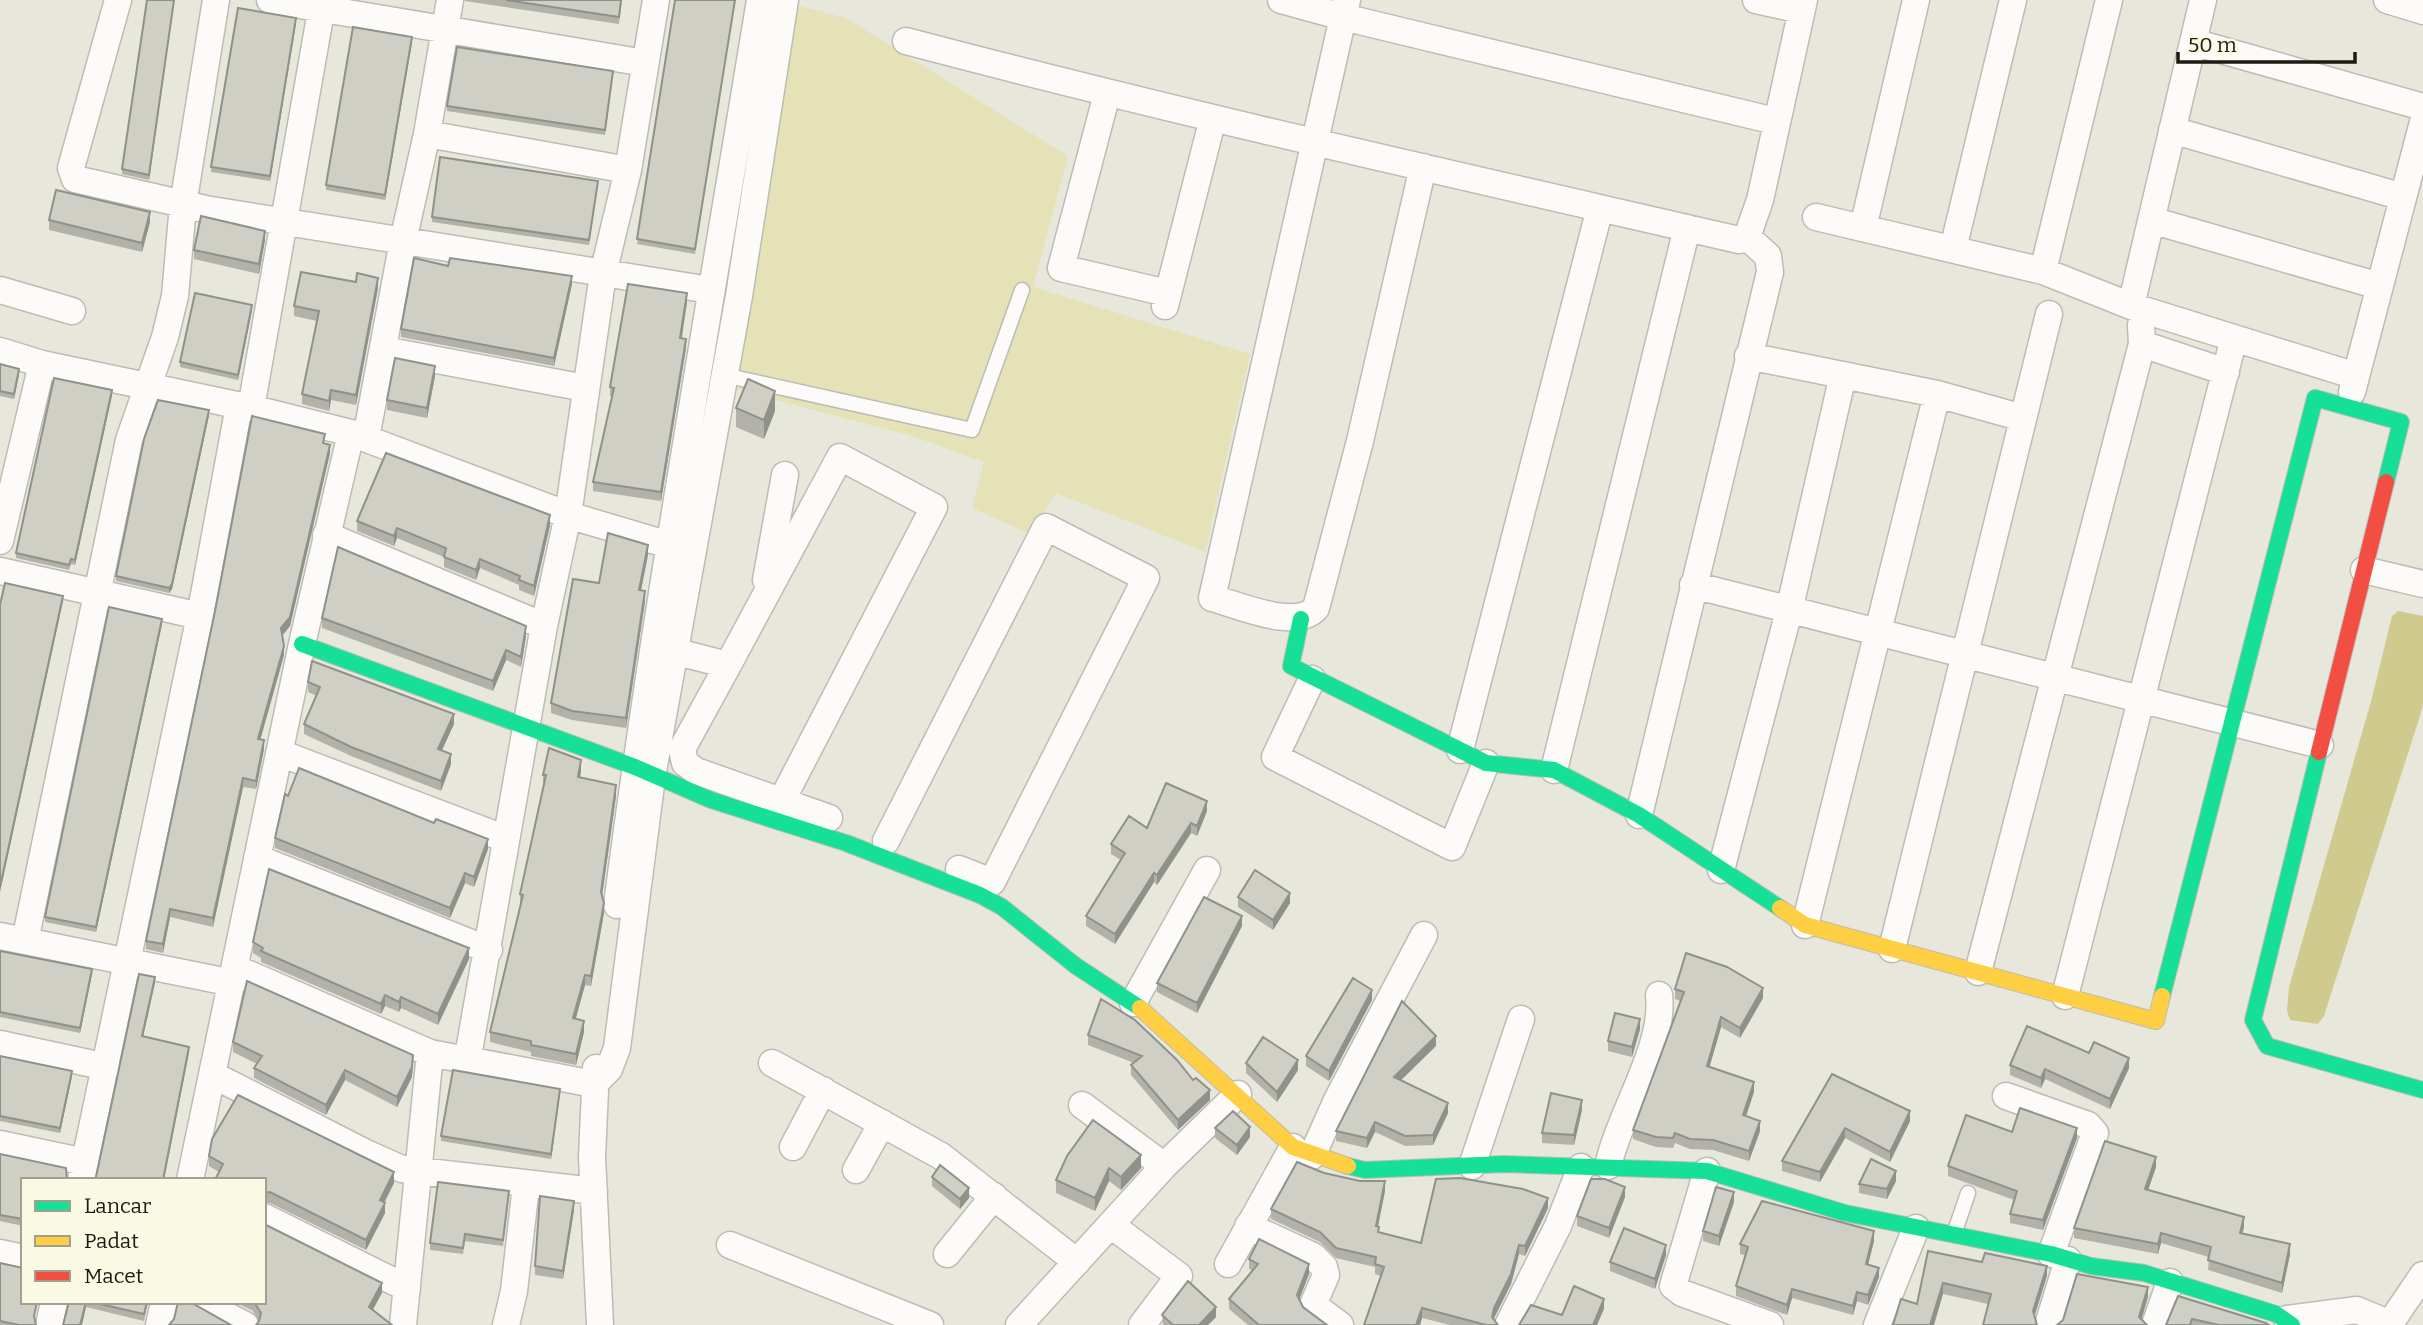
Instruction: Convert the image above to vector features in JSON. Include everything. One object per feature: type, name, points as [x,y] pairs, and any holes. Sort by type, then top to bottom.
[{"type":"street","points":[[118,0],[71,174],[75,178],[183,205],[710,290]]},
{"type":"street","points":[[216,0],[183,205],[174,296],[149,386],[129,440],[13,939],[129,961],[234,975],[430,1053],[594,1084]]},
{"type":"street","points":[[270,0],[323,4],[444,31],[645,63]]},
{"type":"street","points":[[190,1178],[326,535],[384,350],[403,241],[427,134],[450,0]]},
{"type":"street","points":[[467,1062],[489,950],[544,626],[568,515],[603,274],[628,170],[656,0]]},
{"type":"street","points":[[644,772],[677,652],[683,549],[710,290],[760,0]]},
{"type":"street","points":[[600,1325],[594,1191],[594,1084],[609,1069],[617,1048],[644,772],[683,549],[724,375],[785,0]]},
{"type":"street","points":[[1281,0],[1345,8],[1776,121]]},
{"type":"street","points":[[1747,237],[1760,200],[1802,5],[1756,0]]},
{"type":"street","points":[[1863,228],[1916,0]]},
{"type":"street","points":[[1953,249],[2013,0]]},
{"type":"street","points":[[2043,271],[2109,0]]},
{"type":"street","points":[[1978,972],[2142,344],[2136,308],[2151,220],[2203,0]]},
{"type":"street","points":[[2387,0],[2423,11]]},
{"type":"street","points":[[0,1144],[83,1171],[245,407],[279,261],[283,220],[323,4]]},
{"type":"street","points":[[1345,8],[1212,598],[1291,619],[1301,619],[1316,608],[1360,441],[1423,167]]},
{"type":"street","points":[[906,41],[1107,94],[1314,143],[1739,240],[1747,237]]},
{"type":"street","points":[[2193,42],[2423,107]]},
{"type":"street","points":[[1107,94],[1061,268],[1166,300],[1213,118]]},
{"type":"street","points":[[2347,407],[2423,122]]},
{"type":"street","points":[[2172,130],[2403,197]]},
{"type":"street","points":[[427,134],[628,170]]},
{"type":"street","points":[[1460,750],[1600,208]]},
{"type":"street","points":[[1816,216],[2043,271],[2136,308],[2356,376]]},
{"type":"street","points":[[2151,220],[2379,286]]},
{"type":"street","points":[[1554,769],[1687,228]]},
{"type":"street","points":[[1639,815],[1770,272],[1768,256],[1747,237]]},
{"type":"street","points":[[0,290],[72,312]]},
{"type":"street","points":[[1892,949],[2049,314]]},
{"type":"street","points":[[2065,996],[2234,338]]},
{"type":"street","points":[[2142,344],[2226,372]]},
{"type":"street","points":[[384,350],[585,388]]},
{"type":"street","points":[[0,351],[42,364],[245,407],[359,435],[568,515],[683,549]]},
{"type":"street","points":[[1748,356],[1937,394],[2023,418]]},
{"type":"street","points":[[0,541],[8,466],[42,364]]},
{"type":"street","points":[[1721,870],[1789,611],[1843,375]]},
{"type":"street","points":[[1805,925],[1937,394]]},
{"type":"street","points":[[1301,619],[1291,666],[1312,679],[1486,763],[1554,769],[1639,815],[1805,925],[2156,1021],[2315,398],[2401,422],[2253,1020],[2267,1046],[2423,1090]]},
{"type":"street","points":[[781,802],[934,507],[840,457],[682,749],[685,763],[696,771],[992,882],[1146,578],[1046,527],[886,841]]},
{"type":"street","points":[[761,607],[785,475]]},
{"type":"street","points":[[326,535],[544,626]]},
{"type":"street","points":[[2364,570],[2423,584]]},
{"type":"street","points":[[0,571],[200,616]]},
{"type":"street","points":[[1693,585],[1878,635],[2320,745]]},
{"type":"street","points":[[302,644],[527,730],[846,843],[980,895],[1002,907],[1076,966],[1133,1003],[1175,1035],[1303,1151],[1365,1170],[1472,1166],[1608,1166],[1707,1171],[1845,1213],[2091,1266],[2144,1273],[2290,1322],[2357,1310],[2390,1325],[2423,1275]]},
{"type":"street","points":[[677,652],[728,666]]},
{"type":"street","points":[[1312,679],[1275,757],[1452,847],[1486,763]]},
{"type":"street","points":[[280,753],[506,839]]},
{"type":"street","points":[[257,858],[489,950]]},
{"type":"street","points":[[1133,1003],[1207,870]]},
{"type":"street","points":[[1228,1264],[1248,1226],[1337,1100],[1424,935]]},
{"type":"street","points":[[1608,1166],[1619,1123],[1657,1033],[1659,995]]},
{"type":"street","points":[[1472,1166],[1521,1019]]},
{"type":"street","points":[[0,1044],[107,1067]]},
{"type":"street","points":[[403,1325],[430,1053]]},
{"type":"street","points":[[772,1063],[941,1156],[1077,1262]]},
{"type":"street","points":[[213,1075],[388,1164],[526,1186],[594,1191]]},
{"type":"street","points":[[793,1147],[823,1090]]},
{"type":"street","points":[[1019,1325],[1164,1166],[1238,1094]]},
{"type":"street","points":[[2006,1096],[2088,1125],[2095,1133],[2059,1257],[2049,1325]]},
{"type":"street","points":[[1082,1105],[1164,1166]]},
{"type":"street","points":[[856,1170],[883,1123]]},
{"type":"street","points":[[1508,1325],[1558,1226],[1581,1167]]},
{"type":"street","points":[[1707,1171],[1673,1286],[1682,1293],[1770,1325]]},
{"type":"street","points":[[506,1325],[514,1291],[526,1186]]},
{"type":"street","points":[[947,1254],[993,1196]]},
{"type":"street","points":[[266,1218],[407,1288]]},
{"type":"street","points":[[1111,1224],[1179,1276],[1142,1325]]},
{"type":"street","points":[[1248,1226],[1320,1261],[1326,1275],[1313,1305],[1340,1325]]},
{"type":"street","points":[[1877,1325],[1916,1228]]},
{"type":"street","points":[[730,1245],[930,1325]]},
{"type":"street","points":[[0,1253],[21,1258]]},
{"type":"street","points":[[2155,1325],[2170,1282]]},
{"type":"street","points":[[49,1325],[54,1304]]},
{"type":"street","points":[[159,1325],[164,1304]]},
{"type":"street","points":[[204,1304],[244,1325]]},
{"type":"lane","points":[[724,375],[972,430],[1022,290]]},
{"type":"lane","points":[[1954,1235],[1968,1193]]},
{"type":"shaded area","points":[[796,5],[846,18],[1068,156],[1033,287],[1250,354],[1205,552],[1056,493],[1030,534],[972,508],[984,462],[912,436],[733,389]]},
{"type":"shaded area","points":[[2398,611],[2423,616],[2423,704],[2324,1016],[2318,1024],[2290,1020],[2287,1011],[2289,987],[2372,698],[2392,616]]},
{"type":"building","points":[[147,0],[174,0],[149,175],[122,169]]},
{"type":"building","points":[[506,0],[621,0],[619,17]]},
{"type":"building","points":[[675,0],[735,0],[695,249],[637,239]]},
{"type":"building","points":[[238,8],[296,18],[270,176],[211,167]]},
{"type":"building","points":[[353,27],[412,37],[385,195],[326,185]]},
{"type":"building","points":[[457,47],[613,71],[605,130],[447,106]]},
{"type":"building","points":[[440,157],[598,181],[589,240],[432,217]]},
{"type":"building","points":[[56,190],[150,212],[142,243],[49,220]]},
{"type":"building","points":[[201,216],[265,231],[259,264],[194,250]]},
{"type":"building","points":[[414,258],[448,266],[450,258],[572,276],[554,358],[401,329]]},
{"type":"building","points":[[301,272],[356,282],[357,273],[378,278],[356,395],[331,390],[329,401],[302,394],[319,311],[294,306]]},
{"type":"building","points":[[628,284],[687,293],[680,338],[686,339],[661,492],[593,482],[614,388],[610,387]]},
{"type":"building","points":[[195,293],[252,305],[238,375],[180,362]]},
{"type":"building","points":[[395,358],[435,366],[427,408],[387,400]]},
{"type":"building","points":[[0,364],[19,369],[14,394],[0,391]]},
{"type":"building","points":[[54,378],[112,390],[75,560],[71,559],[69,565],[16,553]]},
{"type":"building","points":[[748,379],[775,391],[764,420],[736,408]]},
{"type":"building","points":[[158,400],[209,410],[169,588],[116,576],[144,439]]},
{"type":"building","points":[[252,416],[325,434],[323,443],[330,445],[290,617],[281,628],[284,646],[258,739],[264,740],[256,781],[243,778],[213,918],[170,909],[163,944],[146,941],[215,611]]},
{"type":"building","points":[[386,453],[550,515],[534,586],[519,580],[520,576],[480,559],[476,570],[444,557],[446,548],[397,528],[394,536],[357,521]]},
{"type":"building","points":[[608,533],[648,545],[639,590],[645,591],[626,718],[572,711],[551,703],[573,579],[599,583]]},
{"type":"building","points":[[338,547],[526,626],[521,657],[506,650],[493,681],[322,618]]},
{"type":"building","points":[[5,583],[63,596],[0,887],[0,605]]},
{"type":"building","points":[[109,607],[162,619],[96,927],[45,917]]},
{"type":"building","points":[[312,661],[454,714],[438,749],[451,754],[441,781],[351,747],[304,724],[320,687],[308,682]]},
{"type":"building","points":[[549,748],[581,760],[578,777],[616,785],[601,892],[604,903],[591,976],[585,975],[573,1018],[584,1021],[576,1054],[531,1045],[531,1041],[490,1032],[523,895],[520,894],[546,775],[543,775]]},
{"type":"building","points":[[299,768],[434,823],[436,819],[488,839],[474,877],[465,873],[450,908],[275,838],[285,794],[288,796]]},
{"type":"building","points":[[1166,783],[1207,801],[1197,826],[1191,823],[1157,875],[1154,873],[1115,934],[1086,916],[1125,853],[1111,844],[1129,816],[1147,828]]},
{"type":"building","points":[[269,869],[469,948],[438,1014],[401,997],[399,1002],[385,995],[381,1004],[261,951],[263,948],[253,942]]},
{"type":"building","points":[[1255,870],[1290,893],[1273,920],[1238,897]]},
{"type":"building","points":[[1204,897],[1242,916],[1197,1003],[1157,983]]},
{"type":"building","points":[[0,951],[92,969],[80,1028],[0,1012]]},
{"type":"building","points":[[1686,953],[1727,967],[1763,988],[1740,1028],[1721,1017],[1707,1066],[1754,1082],[1743,1115],[1760,1121],[1749,1151],[1713,1140],[1690,1139],[1675,1133],[1673,1138],[1656,1137],[1633,1130],[1684,992],[1675,989]]},
{"type":"building","points":[[139,974],[155,977],[142,1036],[189,1047],[163,1178],[96,1177]]},
{"type":"building","points":[[1353,978],[1372,990],[1329,1071],[1306,1056]]},
{"type":"building","points":[[247,981],[413,1055],[412,1067],[397,1097],[345,1070],[326,1105],[254,1068],[262,1056],[233,1042]]},
{"type":"building","points":[[1101,999],[1135,1020],[1177,1060],[1193,1080],[1196,1078],[1210,1090],[1178,1120],[1131,1065],[1142,1056],[1088,1035]]},
{"type":"building","points":[[1402,1001],[1436,1036],[1394,1077],[1448,1103],[1433,1135],[1405,1136],[1375,1122],[1367,1138],[1336,1131]]},
{"type":"building","points":[[1615,1013],[1640,1019],[1632,1047],[1608,1041]]},
{"type":"building","points":[[2027,1026],[2089,1053],[2094,1042],[2129,1058],[2110,1099],[2045,1069],[2041,1078],[2010,1065]]},
{"type":"building","points":[[1263,1037],[1298,1060],[1277,1092],[1246,1063]]},
{"type":"building","points":[[0,1056],[72,1071],[60,1128],[0,1116]]},
{"type":"building","points":[[453,1070],[560,1089],[551,1154],[441,1136]]},
{"type":"building","points":[[1832,1074],[1910,1111],[1890,1152],[1845,1128],[1820,1172],[1782,1161]]},
{"type":"building","points":[[1551,1093],[1582,1100],[1574,1135],[1542,1133]]},
{"type":"building","points":[[238,1095],[394,1172],[380,1200],[385,1203],[366,1240],[270,1192],[266,1193],[266,1178],[216,1178],[223,1164],[209,1156],[212,1139]]},
{"type":"building","points":[[2020,1108],[2077,1128],[2043,1220],[2010,1214],[2017,1191],[1948,1166],[1966,1115],[2012,1132]]},
{"type":"building","points":[[1233,1111],[1250,1127],[1237,1145],[1215,1128]]},
{"type":"building","points":[[1093,1120],[1141,1155],[1121,1177],[1109,1168],[1095,1198],[1056,1180],[1067,1156]]},
{"type":"building","points":[[2105,1141],[2156,1157],[2145,1189],[2244,1217],[2240,1233],[2290,1244],[2282,1283],[2208,1260],[2211,1247],[2161,1233],[2158,1244],[2074,1228]]},
{"type":"building","points":[[0,1154],[66,1168],[67,1178],[21,1178],[21,1219],[0,1215]]},
{"type":"building","points":[[1871,1159],[1896,1171],[1887,1189],[1859,1184]]},
{"type":"building","points":[[1297,1162],[1324,1173],[1360,1181],[1385,1181],[1376,1226],[1379,1227],[1378,1232],[1421,1243],[1436,1179],[1460,1178],[1523,1189],[1548,1198],[1525,1246],[1519,1245],[1511,1274],[1494,1308],[1492,1317],[1498,1325],[1486,1325],[1422,1308],[1416,1325],[1364,1325],[1384,1267],[1375,1264],[1376,1257],[1336,1248],[1320,1232],[1271,1209]]},
{"type":"building","points":[[940,1165],[969,1188],[960,1199],[932,1177]]},
{"type":"building","points":[[1591,1179],[1605,1179],[1625,1187],[1609,1228],[1577,1216]]},
{"type":"building","points":[[438,1182],[509,1191],[503,1240],[465,1234],[463,1248],[430,1243]]},
{"type":"building","points":[[1716,1187],[1734,1192],[1719,1236],[1703,1231]]},
{"type":"building","points":[[540,1196],[574,1201],[563,1271],[535,1266]]},
{"type":"building","points":[[1762,1201],[1874,1231],[1866,1264],[1879,1268],[1868,1295],[1857,1292],[1853,1306],[1792,1289],[1787,1305],[1736,1286],[1748,1247],[1740,1244]]},
{"type":"building","points":[[266,1225],[382,1283],[369,1307],[392,1325],[256,1325],[261,1313],[255,1304],[266,1304]]},
{"type":"building","points":[[1624,1228],[1666,1245],[1655,1279],[1610,1262]]},
{"type":"building","points":[[1259,1239],[1309,1264],[1297,1295],[1303,1307],[1327,1325],[1259,1325],[1229,1299],[1258,1264],[1249,1259]]},
{"type":"building","points":[[1928,1251],[1982,1262],[1985,1253],[2047,1266],[2033,1311],[2037,1325],[1983,1325],[1991,1294],[1943,1283],[1930,1325],[1893,1325],[1901,1299],[1917,1304]]},
{"type":"building","points":[[0,1263],[21,1268],[21,1304],[37,1304],[34,1316],[36,1325],[0,1321]]},
{"type":"building","points":[[2077,1274],[2148,1287],[2139,1317],[2147,1325],[2057,1325],[2063,1320]]},
{"type":"building","points":[[1188,1281],[1216,1307],[1199,1325],[1173,1325],[1162,1315]]},
{"type":"building","points":[[1574,1286],[1604,1299],[1593,1325],[1519,1325],[1531,1305],[1562,1315]]},
{"type":"building","points":[[2178,1296],[2269,1325],[2219,1325],[2192,1319],[2190,1325],[2166,1325]]},
{"type":"building","points":[[68,1304],[85,1304],[80,1325],[63,1325]]},
{"type":"building","points":[[100,1304],[146,1304],[144,1314]]},
{"type":"building","points":[[178,1304],[194,1304],[231,1325],[169,1325],[174,1319]]},
{"type":"traffic: fast","points":[[2162,996],[2315,398],[2401,422],[2386,482]]},
{"type":"traffic: fast","points":[[1301,619],[1291,666],[1486,763],[1554,770],[1639,815],[1780,908]]},
{"type":"traffic: fast","points":[[302,644],[635,767],[711,800],[846,843],[980,895],[1002,907],[1076,966],[1140,1008]]},
{"type":"traffic: fast","points":[[2319,752],[2253,1020],[2267,1046],[2423,1090]]},
{"type":"traffic: fast","points":[[1348,1166],[1365,1170],[1504,1164],[1707,1171],[1845,1213],[2051,1254],[2091,1266],[2144,1273],[2276,1314],[2292,1325]]},
{"type":"traffic: slow","points":[[1780,908],[1805,925],[2156,1021],[2162,996]]},
{"type":"traffic: slow","points":[[1140,1008],[1293,1147],[1348,1166]]},
{"type":"traffic: jam","points":[[2319,752],[2386,482]]}]
